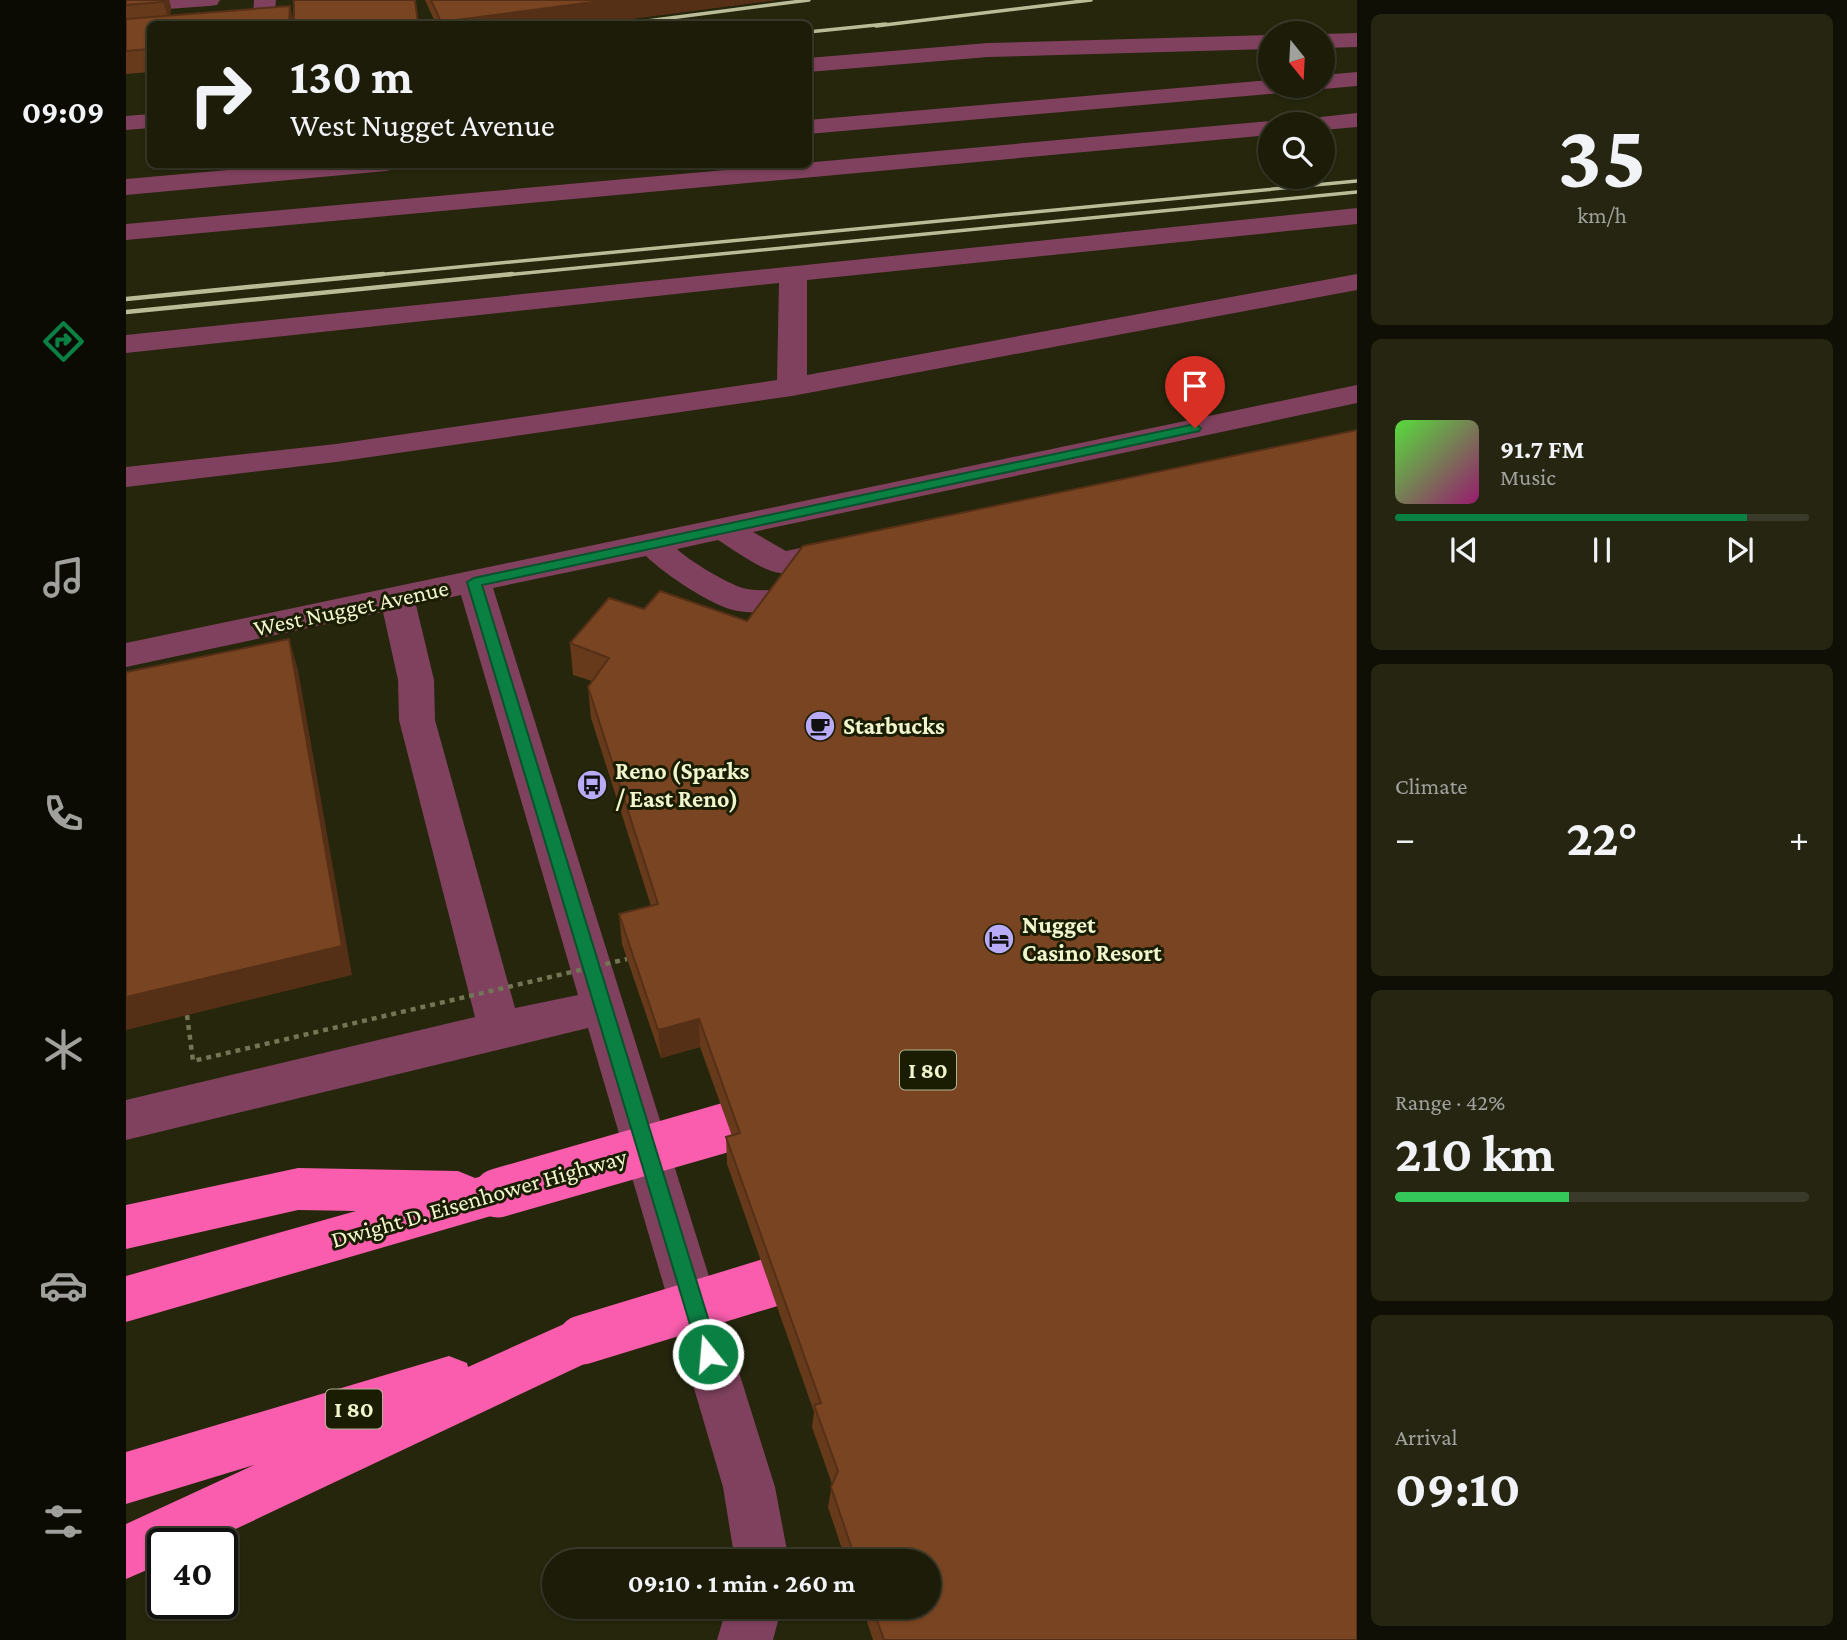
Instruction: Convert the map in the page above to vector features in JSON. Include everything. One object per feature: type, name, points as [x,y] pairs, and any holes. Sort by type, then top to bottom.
[{"type":"highway","name":"Dwight D. Eisenhower Highway","points":[[126,1299],[820,1101]]},
{"type":"highway","points":[[126,1227],[298,1189],[498,1193]]},
{"type":"highway","name":"I 80","points":[[126,1478],[863,1254]]},
{"type":"highway","points":[[126,1552],[582,1340]]},
{"type":"street","points":[[126,6],[209,0]]},
{"type":"street","points":[[264,21],[265,0]]},
{"type":"street","points":[[1335,41],[1357,40]]},
{"type":"street","points":[[812,65],[988,50],[1258,42]]},
{"type":"street","points":[[1335,81],[1357,79]]},
{"type":"street","points":[[812,127],[1258,88]]},
{"type":"street","points":[[1335,122],[1357,120]]},
{"type":"street","points":[[126,123],[147,121]]},
{"type":"street","points":[[126,232],[1258,129]]},
{"type":"street","points":[[126,187],[342,168]]},
{"type":"street","points":[[126,344],[499,302],[793,276],[1357,216]]},
{"type":"street","points":[[792,387],[793,276]]},
{"type":"street","points":[[126,477],[336,453],[792,387],[1357,282]]},
{"type":"street","name":"West Nugget Avenue","points":[[126,655],[1357,394]]},
{"type":"street","points":[[723,529],[782,563],[876,543]]},
{"type":"street","points":[[653,544],[674,565],[738,600],[786,600]]},
{"type":"street","points":[[474,582],[749,1487],[760,1549]]},
{"type":"street","points":[[397,598],[416,680],[416,720],[500,1030]]},
{"type":"street","points":[[126,1120],[603,1007]]},
{"type":"street","points":[[745,1640],[751,1619]]},
{"type":"path","points":[[187,1015],[193,1061],[627,959]]},
{"type":"building","points":[[126,0],[163,0],[163,2],[126,5]]},
{"type":"building","points":[[294,0],[415,0],[418,21],[294,21]]},
{"type":"building","points":[[431,0],[608,0],[449,21],[441,21]]},
{"type":"building","points":[[290,6],[289,21],[147,21],[147,49],[126,51],[126,19]]},
{"type":"building","name":"Nugget Casino Resort","points":[[1357,430],[1357,1640],[884,1640],[877,1619],[941,1619],[941,1549],[852,1549],[831,1487],[838,1471],[814,1405],[821,1403],[726,1137],[740,1133],[699,1019],[658,1030],[619,914],[658,904],[588,687],[609,658],[570,643],[609,598],[644,609],[660,591],[747,621],[803,546]]},
{"type":"building","points":[[289,639],[342,946],[126,997],[126,672]]},
{"type":"railway","points":[[647,21],[809,0]]},
{"type":"railway","points":[[876,26],[1091,0]]},
{"type":"railway","points":[[812,32],[886,24]]},
{"type":"railway","points":[[365,276],[1357,181]]},
{"type":"railway","points":[[494,276],[1357,192]]},
{"type":"railway","points":[[126,299],[383,274]]},
{"type":"railway","points":[[126,312],[512,274]]},
{"type":"place","name":"Starbucks","points":[[820,726]]},
{"type":"place","name":"Reno (Sparks / East Reno)","points":[[592,785]]},
{"type":"place","name":"Nugget Casino Resort","points":[[999,939]]},
{"type":"route","points":[[708,1354],[474,582],[1195,428]]}]
